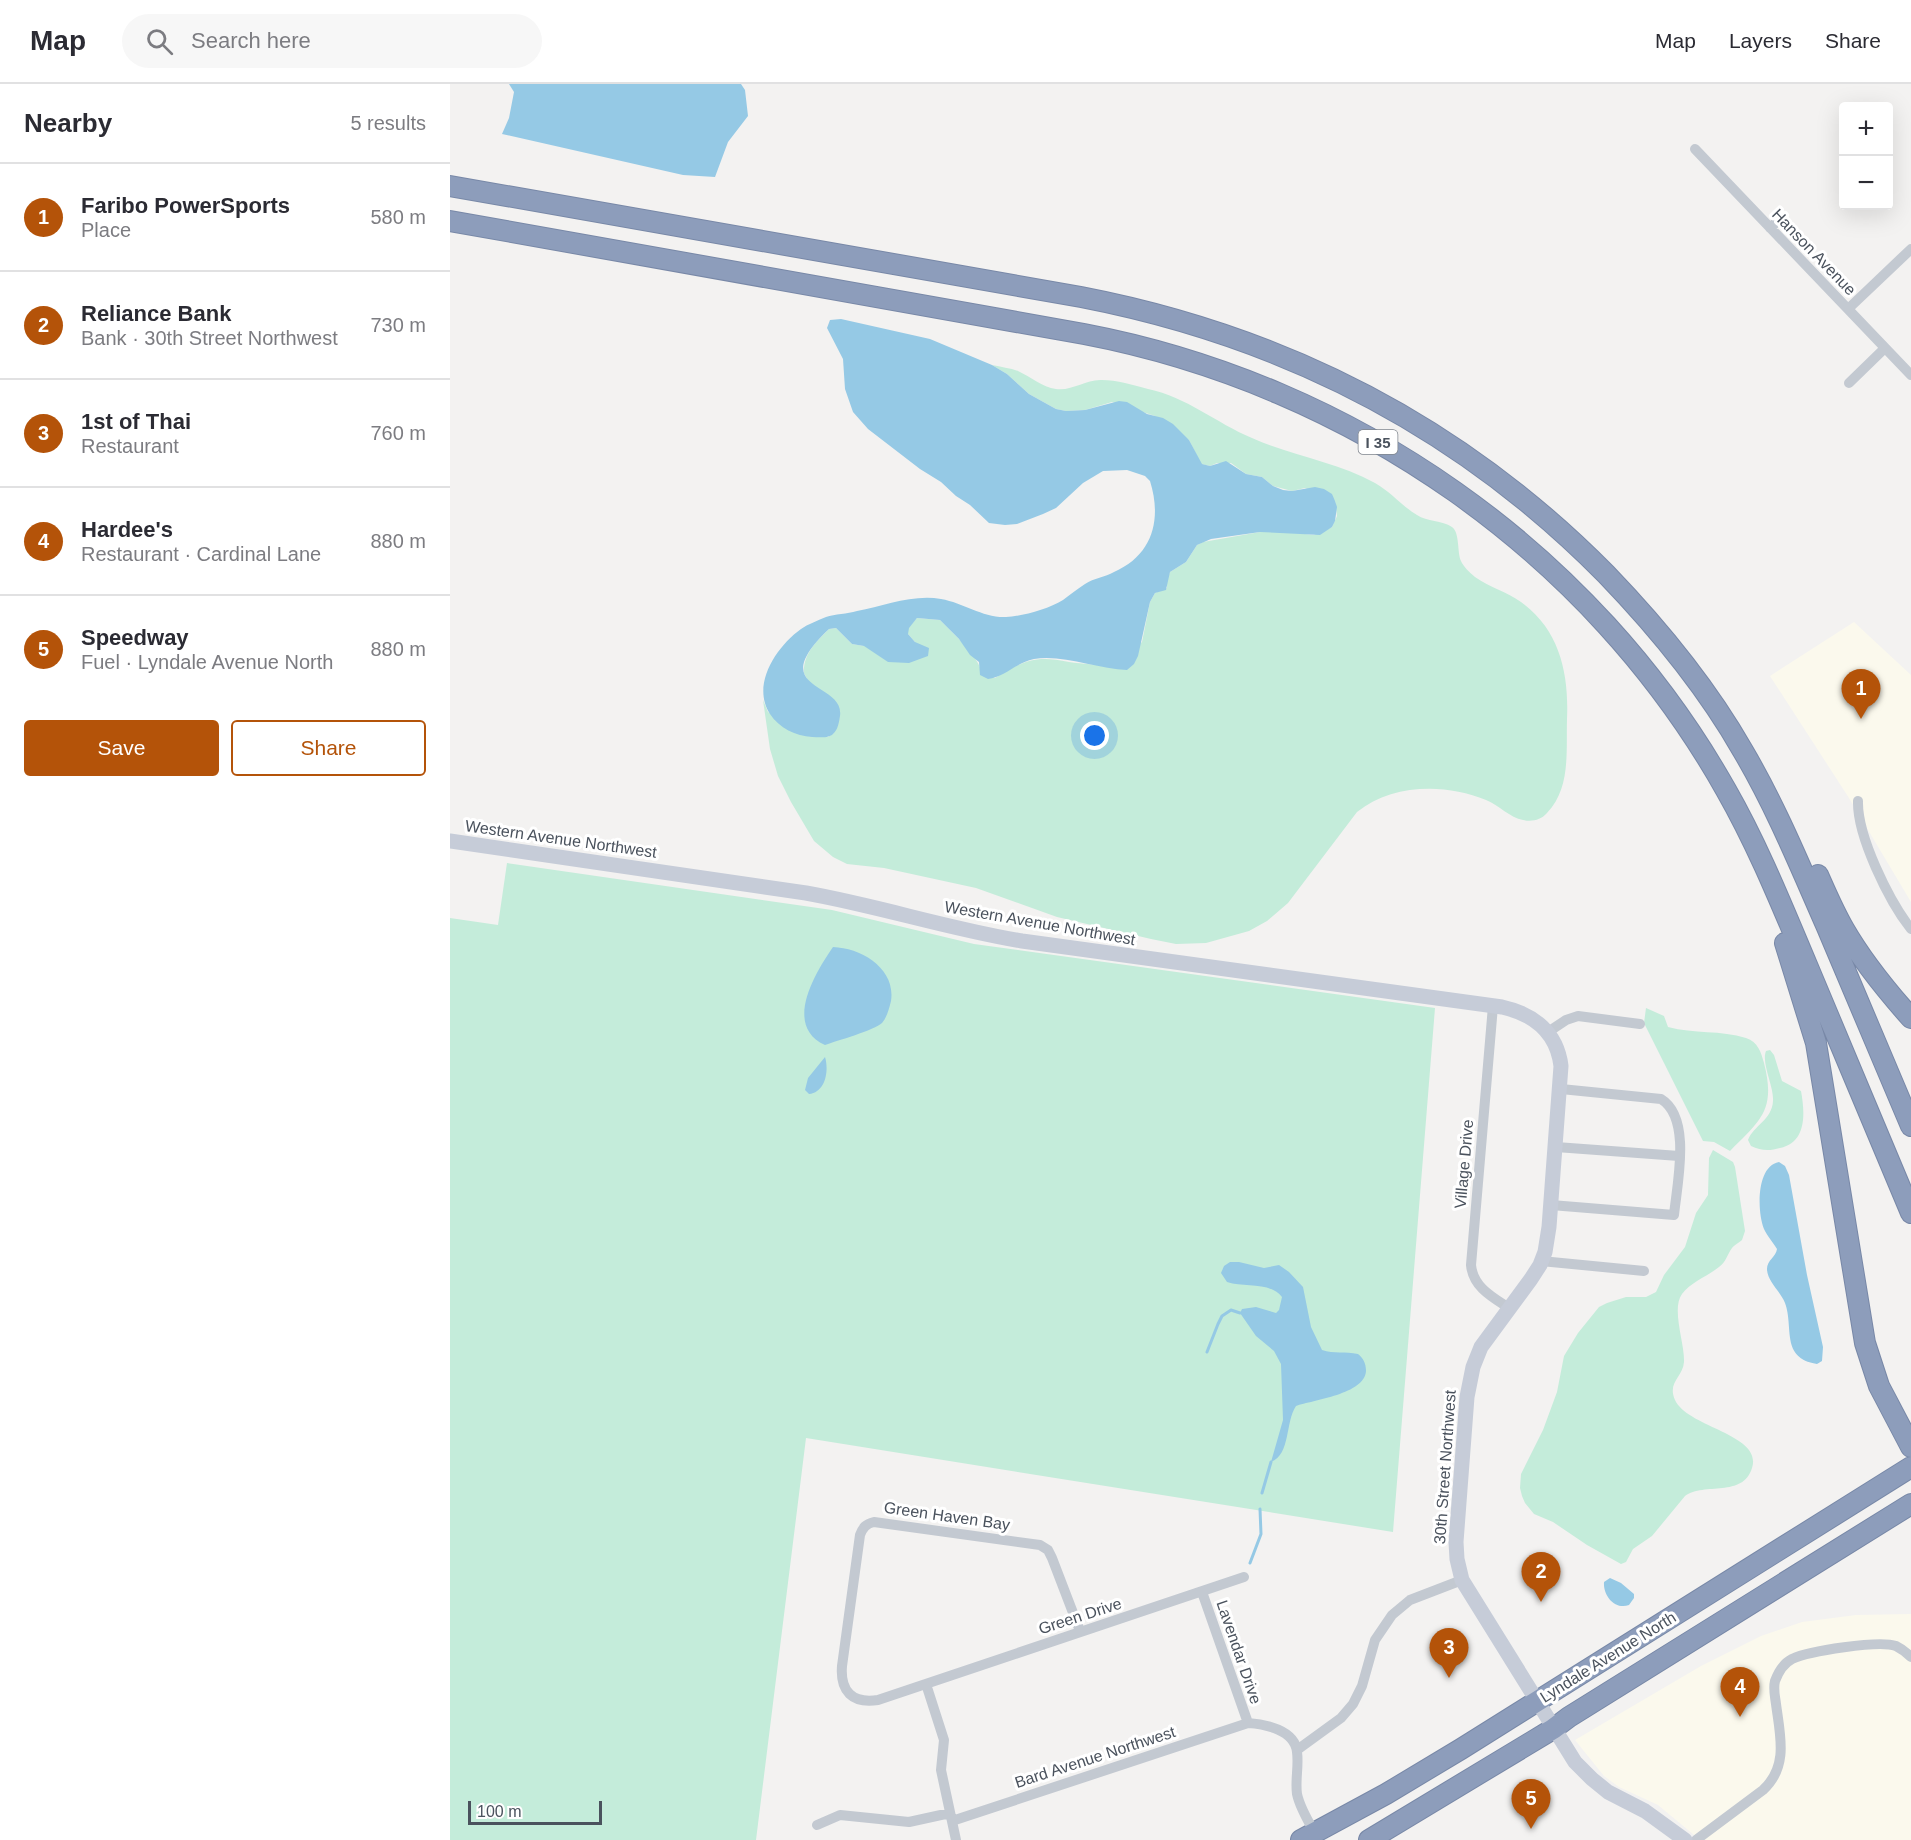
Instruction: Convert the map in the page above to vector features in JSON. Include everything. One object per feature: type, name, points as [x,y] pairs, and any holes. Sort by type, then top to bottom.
[{"type":"highway","name":"I 35","points":[[450,186],[1117,304],[1190,323],[1295,361],[1364,394],[1425,429],[1479,465],[1576,544],[1624,593],[1675,651],[1712,701],[1743,750],[1784,828],[1911,1126]]},
{"type":"highway","name":"I 35","points":[[450,221],[1115,340],[1199,362],[1296,399],[1365,434],[1438,480],[1489,515],[1545,563],[1588,606],[1653,681],[1706,758],[1741,819],[1775,890],[1911,1213]]},
{"type":"highway","points":[[1712,701],[1774,792],[1859,954],[1889,994],[1911,1018]]},
{"type":"highway","points":[[1741,819],[1802,994],[1816,1043],[1865,1343],[1879,1386],[1911,1448]]},
{"type":"highway","name":"Lyndale Avenue North","points":[[1308,1837],[1443,1760],[1911,1467]]},
{"type":"highway","name":"Lyndale Avenue North","points":[[1369,1840],[1553,1729],[1911,1504]]},
{"type":"highway","points":[[1848,1543],[1911,1519]]},
{"type":"street","name":"Hanson Avenue","points":[[1695,149],[1911,375]]},
{"type":"street","points":[[1770,228],[1780,218]]},
{"type":"street","points":[[1848,309],[1911,249]]},
{"type":"street","points":[[1850,383],[1885,348]]},
{"type":"street","points":[[1858,801],[1857,815],[1864,837],[1886,888],[1911,929]]},
{"type":"street","name":"Western Avenue Northwest","points":[[450,841],[806,893],[847,901],[964,931],[1022,941],[1493,1006],[1525,1014],[1548,1032]]},
{"type":"street","name":"Village Drive","points":[[1493,1006],[1471,1265],[1473,1277],[1480,1287],[1509,1308]]},
{"type":"street","points":[[1548,1032],[1566,1020],[1578,1016],[1640,1024]]},
{"type":"street","name":"30th Street Northwest","points":[[1548,1032],[1561,1061],[1547,1243],[1541,1261],[1481,1347],[1469,1382],[1457,1559],[1462,1580],[1575,1761],[1608,1792],[1645,1811],[1685,1840]]},
{"type":"street","points":[[1551,1205],[1674,1215],[1679,1156],[1680,1129],[1668,1105],[1661,1099],[1560,1089]]},
{"type":"street","points":[[1556,1147],[1679,1156]]},
{"type":"street","points":[[1541,1261],[1644,1271]]},
{"type":"street","name":"Green Haven Bay","points":[[926,1684],[868,1702],[839,1689],[860,1535],[862,1528],[868,1523],[874,1521],[1040,1545],[1048,1550],[1052,1558],[1080,1631]]},
{"type":"street","name":"Green Drive","points":[[926,1684],[1244,1577]]},
{"type":"street","points":[[1297,1750],[1341,1718],[1353,1704],[1362,1686],[1375,1640],[1392,1615],[1410,1600],[1462,1580]]},
{"type":"street","name":"Lavendar Drive","points":[[1202,1592],[1248,1723]]},
{"type":"street","points":[[1696,1840],[1763,1790],[1773,1781],[1779,1770],[1781,1759],[1774,1683],[1784,1666],[1792,1659],[1820,1652],[1877,1644],[1896,1646],[1911,1657]]},
{"type":"street","points":[[926,1684],[944,1740],[941,1770],[956,1840]]},
{"type":"street","points":[[1248,1723],[1263,1725],[1282,1732],[1289,1736],[1297,1750],[1298,1796],[1305,1816],[1308,1837]]},
{"type":"street","name":"Bard Avenue Northwest","points":[[817,1825],[840,1815],[909,1822],[951,1817],[1248,1723]]},
{"type":"shaded area","points":[[1854,622],[1911,675],[1911,902],[1849,798],[1770,676]]},
{"type":"shaded area","points":[[1911,1614],[1911,1840],[1700,1840],[1658,1805],[1619,1787],[1604,1776],[1575,1740],[1701,1666],[1761,1636],[1802,1622],[1856,1615]]},
{"type":"green space","points":[[992,365],[1018,371],[1041,384],[1056,389],[1102,380],[1125,383],[1162,393],[1189,404],[1252,438],[1360,476],[1381,487],[1421,517],[1452,527],[1455,530],[1460,557],[1465,567],[1475,577],[1516,598],[1534,613],[1553,639],[1559,654],[1566,686],[1567,756],[1564,781],[1555,803],[1542,817],[1530,821],[1514,817],[1486,800],[1453,791],[1419,789],[1386,796],[1357,812],[1288,903],[1267,921],[1249,931],[1206,943],[1176,944],[1151,939],[1057,917],[976,888],[884,868],[847,864],[833,857],[814,841],[778,776],[770,749],[763,700],[768,712],[807,736],[828,737],[834,733],[804,673],[808,654],[829,629],[836,628],[852,644],[864,646],[915,642],[908,634],[908,628],[917,618],[940,620],[970,652],[981,671],[995,678],[1022,663],[1039,659],[1111,668],[1142,642],[1150,602],[1155,593],[1167,588],[1170,572],[1186,562],[1197,545],[1260,532],[1314,535],[1332,527],[1337,516],[1335,501],[1305,488],[1292,491],[1273,486],[1262,477],[1246,474],[1231,463],[1217,463],[1210,466],[1201,464],[1189,440],[1155,416],[1112,402],[1085,410],[1056,409],[1029,394],[1007,374]]},
{"type":"green space","points":[[507,863],[832,910],[974,944],[1435,1008],[1393,1532],[806,1438],[756,1840],[450,1840],[450,918],[498,925]]},
{"type":"green space","points":[[1646,1008],[1664,1016],[1668,1027],[1746,1038],[1758,1048],[1767,1079],[1767,1103],[1758,1122],[1730,1151],[1714,1142],[1703,1141],[1644,1023]]},
{"type":"green space","points":[[1770,1050],[1774,1055],[1782,1081],[1801,1091],[1803,1117],[1800,1133],[1795,1140],[1780,1148],[1765,1150],[1751,1146],[1748,1140],[1772,1108],[1773,1095],[1765,1056],[1766,1051]]},
{"type":"green space","points":[[1713,1150],[1733,1162],[1735,1167],[1745,1231],[1742,1240],[1733,1247],[1725,1261],[1690,1286],[1679,1300],[1678,1317],[1684,1362],[1674,1384],[1673,1394],[1682,1410],[1736,1439],[1746,1447],[1752,1456],[1752,1468],[1740,1483],[1693,1492],[1685,1496],[1652,1536],[1633,1549],[1626,1562],[1621,1564],[1553,1522],[1534,1514],[1522,1496],[1521,1474],[1543,1430],[1557,1392],[1564,1356],[1578,1333],[1599,1307],[1626,1297],[1646,1297],[1656,1292],[1664,1275],[1685,1247],[1696,1213],[1708,1195],[1709,1158]]},
{"type":"water","points":[[509,84],[741,84],[745,90],[748,116],[728,142],[715,177],[683,175],[502,134],[509,118],[514,92]]},
{"type":"water","points":[[841,319],[930,339],[992,365],[1007,374],[1029,394],[1056,409],[1085,410],[1119,401],[1127,402],[1147,414],[1163,418],[1173,424],[1189,440],[1202,464],[1210,466],[1226,461],[1246,474],[1262,477],[1273,486],[1283,490],[1292,491],[1315,487],[1324,489],[1332,494],[1335,501],[1337,507],[1335,521],[1332,527],[1320,535],[1260,532],[1211,539],[1197,545],[1186,562],[1170,572],[1166,590],[1155,593],[1150,602],[1138,656],[1127,670],[1045,658],[1022,663],[988,679],[980,675],[979,662],[970,655],[959,639],[940,620],[917,618],[909,628],[908,634],[915,642],[929,648],[928,656],[909,663],[888,662],[864,646],[852,644],[836,628],[829,629],[811,649],[804,664],[805,675],[812,683],[831,696],[838,705],[840,716],[837,727],[832,735],[827,737],[794,733],[783,727],[770,714],[763,691],[769,667],[775,656],[804,627],[830,616],[920,598],[941,599],[998,617],[1036,612],[1063,600],[1088,582],[1111,574],[1127,565],[1146,546],[1154,522],[1155,509],[1150,481],[1145,476],[1127,470],[1103,471],[1083,483],[1056,508],[1017,524],[989,523],[941,482],[920,469],[868,429],[853,412],[845,389],[843,359],[827,328],[830,320]]},
{"type":"water","points":[[833,947],[855,951],[875,962],[888,979],[891,1001],[885,1018],[878,1026],[825,1045],[813,1036],[806,1025],[804,1012],[811,984]]},
{"type":"water","points":[[825,1057],[827,1068],[823,1085],[809,1094],[805,1090],[808,1078]]},
{"type":"water","points":[[1779,1162],[1785,1166],[1789,1175],[1823,1347],[1822,1361],[1817,1364],[1805,1361],[1793,1348],[1785,1303],[1767,1269],[1777,1249],[1765,1232],[1760,1212],[1760,1191],[1766,1172],[1771,1165]]},
{"type":"water","points":[[1230,1262],[1264,1268],[1279,1265],[1289,1272],[1303,1287],[1311,1327],[1322,1350],[1358,1354],[1365,1366],[1363,1379],[1348,1391],[1296,1406],[1282,1452],[1271,1462],[1283,1420],[1281,1364],[1274,1351],[1256,1336],[1240,1313],[1242,1309],[1256,1307],[1276,1313],[1282,1297],[1277,1292],[1264,1287],[1227,1282],[1221,1273],[1224,1266]]},
{"type":"water","points":[[1610,1578],[1621,1583],[1634,1594],[1629,1605],[1615,1604],[1608,1597],[1604,1582]]},
{"type":"waterway","points":[[1207,1352],[1222,1316],[1231,1310],[1240,1313]]},
{"type":"waterway","points":[[1262,1493],[1271,1462]]},
{"type":"waterway","points":[[1250,1563],[1261,1534],[1260,1509]]},
{"type":"place","name":"Faribo PowerSports","points":[[1861,719]]},
{"type":"place","name":"Reliance Bank","points":[[1541,1602]]},
{"type":"place","name":"1st of Thai","points":[[1449,1678]]},
{"type":"place","name":"Hardee's","points":[[1740,1717]]},
{"type":"place","name":"Speedway","points":[[1531,1829]]}]
